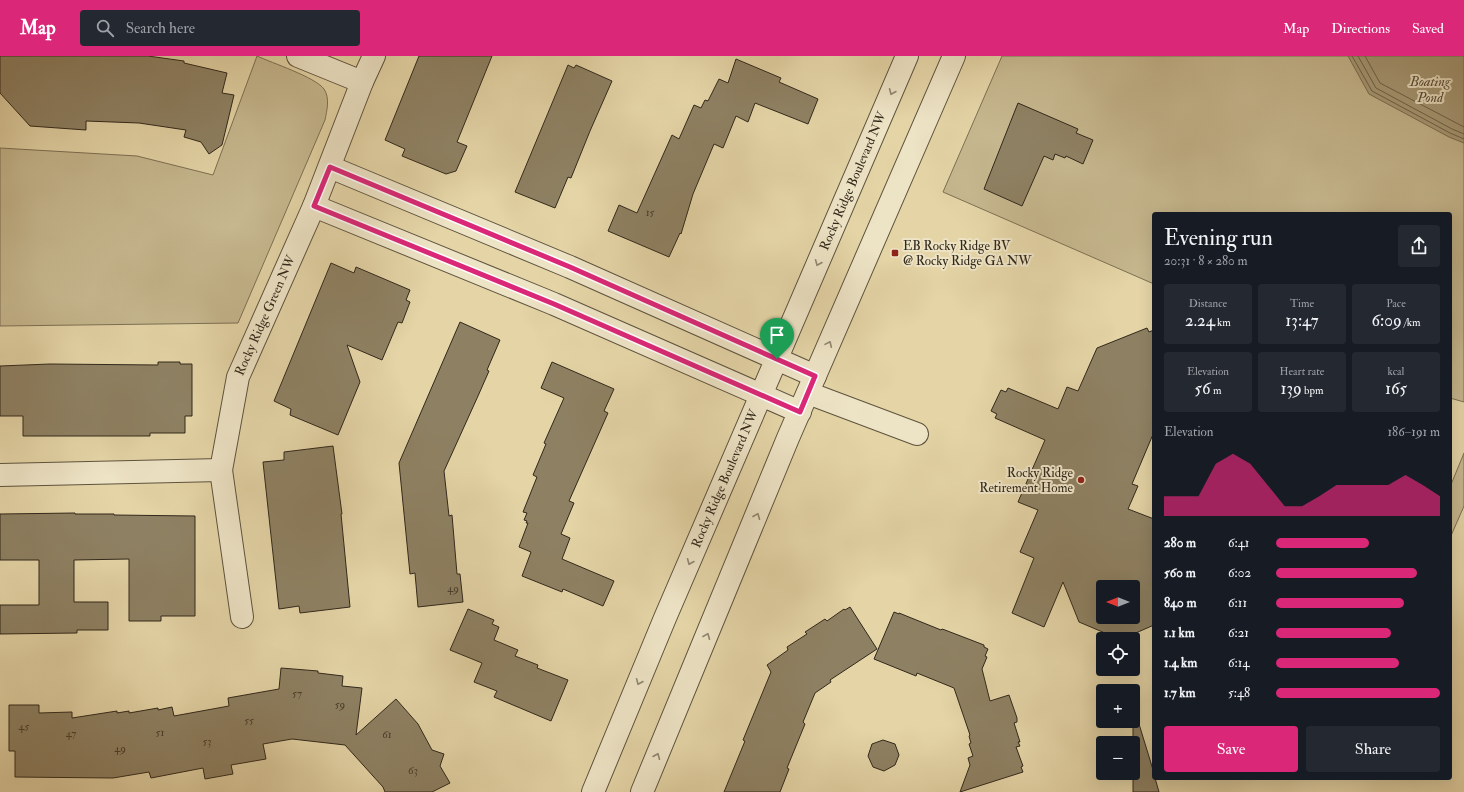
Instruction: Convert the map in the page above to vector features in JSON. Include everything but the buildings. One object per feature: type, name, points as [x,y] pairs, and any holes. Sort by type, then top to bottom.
[{"type":"street","points":[[298,56],[362,82]]},
{"type":"street","name":"Rocky Ridge Green NW","points":[[242,618],[221,470],[238,377],[314,206],[362,82],[374,56]]},
{"type":"street","name":"Rocky Ridge Boulevard NW","points":[[593,792],[668,611],[907,56]]},
{"type":"street","points":[[642,792],[808,394],[954,56]]},
{"type":"street","points":[[330,167],[563,264],[777,359],[808,394]]},
{"type":"street","points":[[314,206],[546,301],[762,395],[808,394],[917,434]]},
{"type":"street","points":[[0,475],[221,470]]},
{"type":"shaded area","points":[[257,56],[303,75],[319,84],[326,93],[328,104],[325,120],[238,323],[0,326],[0,148],[137,156],[213,175]]},
{"type":"shaded area","points":[[1002,56],[1464,56],[1464,402],[1452,399],[1452,212],[1152,212],[1152,283],[943,192]]},
{"type":"shaded area","points":[[1464,453],[1464,506],[1452,533],[1452,482]]},
{"type":"water","name":"Boating Pond","points":[[1348,56],[1464,56],[1464,143],[1449,137],[1369,94]]},
{"type":"place","name":"EB Rocky Ridge BV @ Rocky Ridge GA NW","points":[[895,253]]},
{"type":"place","name":"Rocky Ridge Retirement Home","points":[[1081,480]]},
{"type":"route","points":[[330,167],[570,267],[777,359],[815,376],[800,412],[554,304],[314,206],[330,167]]}]
